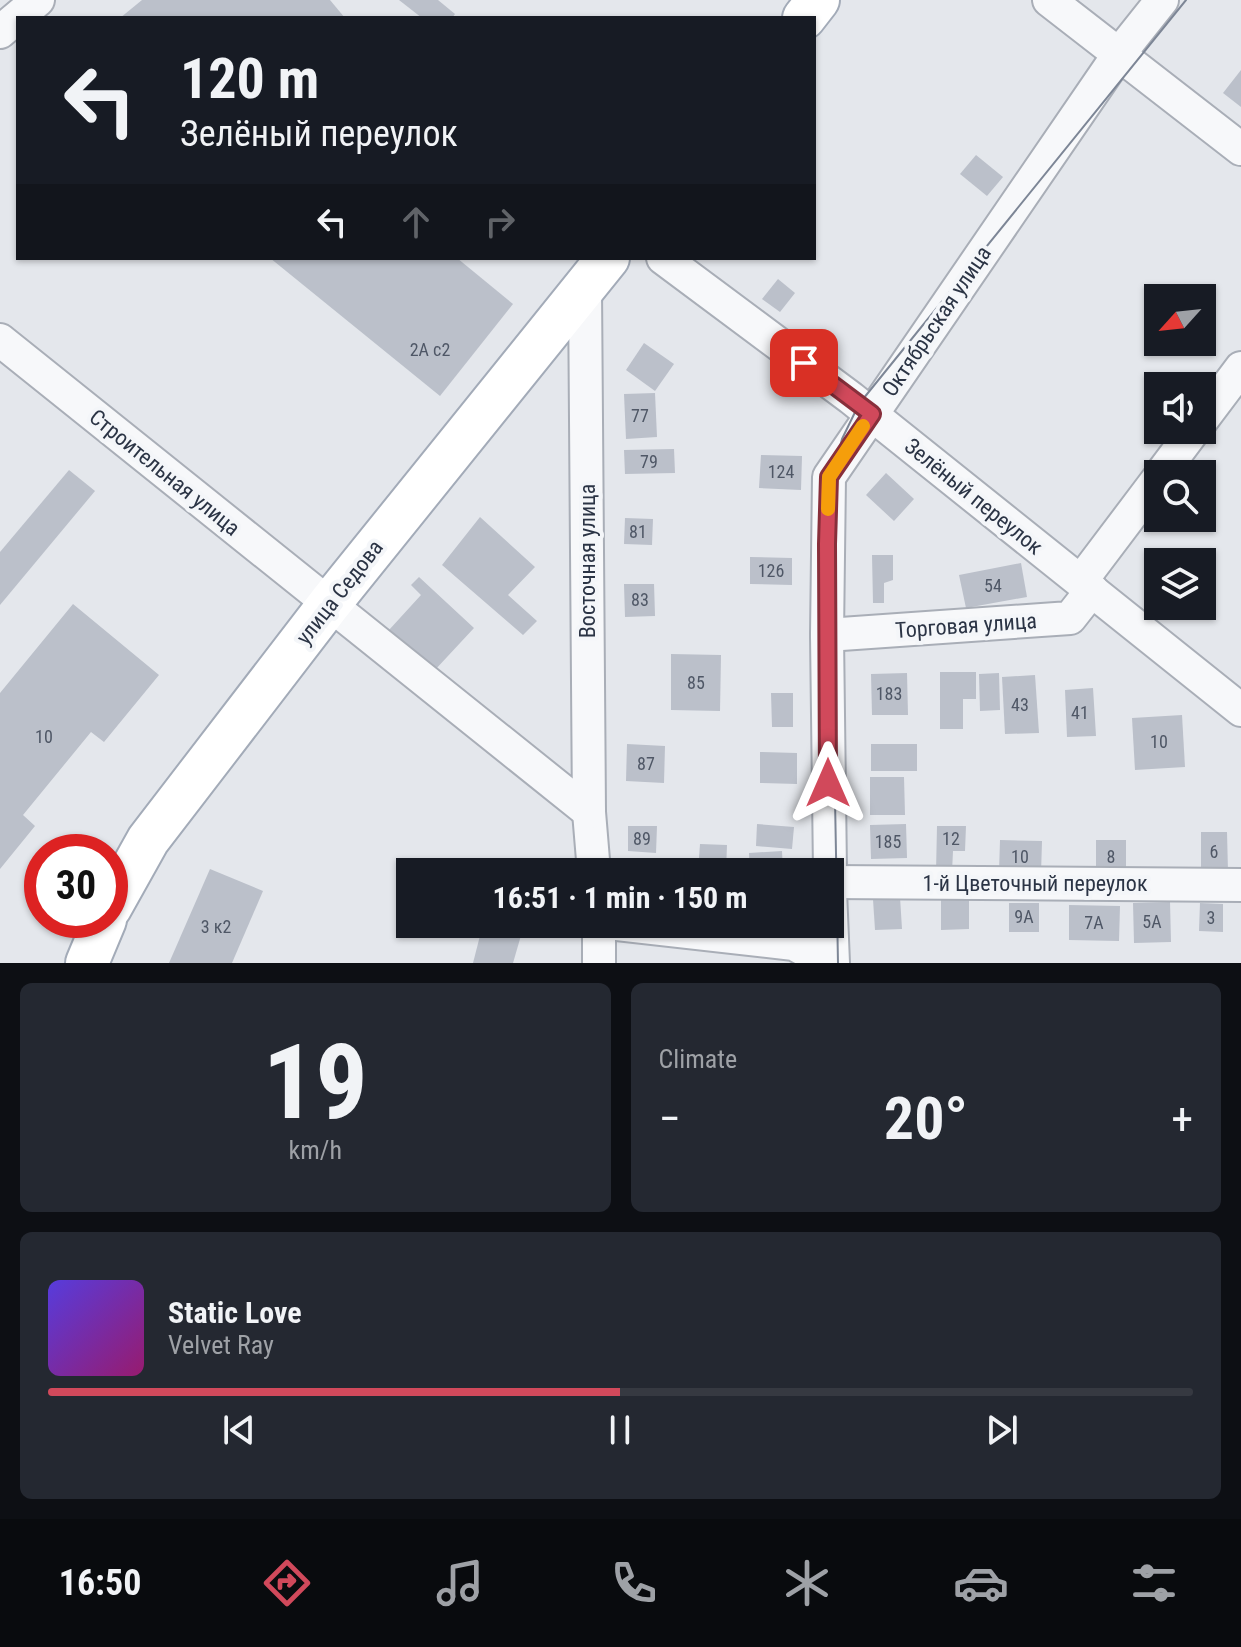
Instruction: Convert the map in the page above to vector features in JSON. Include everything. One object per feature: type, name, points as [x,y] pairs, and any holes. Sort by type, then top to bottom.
[{"type":"main road","points":[[806,16],[818,0]]},
{"type":"main road","name":"улица Седова","points":[[128,876],[148,840],[330,603],[597,273]]},
{"type":"main road","points":[[87,963],[97,938]]},
{"type":"street","points":[[19,16],[38,0]]},
{"type":"street","points":[[1049,0],[1241,149]]},
{"type":"street","name":"Октябрьская улица","points":[[830,858],[829,477],[1119,54],[1162,0]]},
{"type":"street","points":[[0,32],[16,19]]},
{"type":"street","name":"Зелёный переулок","points":[[666,260],[872,414],[1241,710]]},
{"type":"street","name":"Восточная улица","points":[[593,858],[589,812],[597,273]]},
{"type":"street","name":"Строительная улица","points":[[0,340],[589,812]]},
{"type":"street","points":[[1216,401],[1241,368]]},
{"type":"street","name":"Торговая улица","points":[[827,635],[1070,618],[1086,586],[1144,500]]},
{"type":"street","name":"1-й Цветочный переулок","points":[[844,882],[1241,885]]},
{"type":"street","points":[[599,938],[599,963]]},
{"type":"street","points":[[741,938],[794,944],[830,963],[830,938]]},
{"type":"building","points":[[142,0],[330,0],[343,16],[122,16]]},
{"type":"building","points":[[399,0],[438,0],[455,14],[454,16],[419,16]]},
{"type":"building","points":[[1241,70],[1241,107],[1223,93]]},
{"type":"building","points":[[976,155],[1003,177],[987,196],[960,174]]},
{"type":"building","points":[[272,260],[459,260],[513,304],[440,396]]},
{"type":"building","points":[[778,279],[795,293],[780,312],[762,299]]},
{"type":"building","points":[[644,343],[674,364],[655,391],[626,370]]},
{"type":"building","points":[[655,393],[657,437],[626,439],[624,394]]},
{"type":"building","points":[[674,449],[675,473],[625,474],[624,450]]},
{"type":"building","points":[[761,455],[802,456],[801,490],[759,488]]},
{"type":"building","points":[[69,470],[95,491],[0,605],[0,552]]},
{"type":"building","points":[[886,473],[914,499],[894,521],[866,495]]},
{"type":"building","points":[[480,517],[535,567],[508,595],[537,621],[523,635],[442,565]]},
{"type":"building","points":[[625,518],[653,519],[652,545],[624,544]]},
{"type":"building","points":[[872,555],[893,555],[893,580],[884,583],[884,603],[873,603]]},
{"type":"building","points":[[750,557],[792,558],[792,585],[750,584]]},
{"type":"building","points":[[1021,563],[1027,597],[966,608],[959,575]]},
{"type":"building","points":[[419,577],[474,628],[434,671],[389,630],[421,595],[411,585]]},
{"type":"building","points":[[624,584],[654,584],[655,616],[625,617]]},
{"type":"building","points":[[73,604],[159,675],[104,742],[91,732],[23,815],[35,826],[28,834],[24,834],[24,840],[0,869],[0,693]]},
{"type":"building","points":[[671,654],[721,655],[720,711],[671,710]]},
{"type":"building","points":[[940,672],[976,672],[976,699],[963,699],[963,729],[940,729]]},
{"type":"building","points":[[907,673],[908,715],[872,715],[871,674]]},
{"type":"building","points":[[999,673],[1000,710],[980,711],[979,674]]},
{"type":"building","points":[[1035,675],[1039,733],[1005,734],[1002,677]]},
{"type":"building","points":[[1093,688],[1096,736],[1067,737],[1065,690]]},
{"type":"building","points":[[771,693],[793,693],[793,727],[772,727]]},
{"type":"building","points":[[1182,715],[1185,767],[1135,770],[1132,718]]},
{"type":"building","points":[[627,744],[665,746],[664,783],[626,781]]},
{"type":"building","points":[[871,744],[917,744],[917,771],[871,771]]},
{"type":"building","points":[[760,752],[797,753],[797,784],[760,783]]},
{"type":"building","points":[[870,777],[904,777],[905,815],[870,815]]},
{"type":"building","points":[[757,824],[794,827],[792,849],[756,846]]},
{"type":"building","points":[[906,824],[907,858],[871,859],[870,825]]},
{"type":"building","points":[[628,826],[657,826],[656,853],[628,851]]},
{"type":"building","points":[[937,826],[966,826],[965,851],[953,851],[952,872],[936,872]]},
{"type":"building","points":[[1201,832],[1227,832],[1228,872],[1201,873]]},
{"type":"building","points":[[1000,840],[1042,841],[1041,873],[999,872]]},
{"type":"building","points":[[1096,840],[1126,840],[1126,875],[1096,875]]},
{"type":"building","points":[[700,844],[727,845],[727,858],[699,858]]},
{"type":"building","points":[[782,851],[782,858],[749,858],[749,853]]},
{"type":"building","points":[[210,869],[263,891],[232,963],[169,963]]},
{"type":"building","points":[[900,897],[902,929],[875,930],[873,899]]},
{"type":"building","points":[[941,899],[969,899],[969,929],[941,930]]},
{"type":"building","points":[[1170,902],[1171,942],[1134,943],[1133,903]]},
{"type":"building","points":[[1009,903],[1039,903],[1039,932],[1009,932]]},
{"type":"building","points":[[1200,903],[1223,904],[1223,932],[1199,931]]},
{"type":"building","points":[[1069,905],[1120,906],[1119,941],[1069,940]]},
{"type":"building","points":[[479,938],[520,938],[513,963],[473,963]]},
{"type":"tram line","points":[[838,963],[832,478],[842,439],[859,404],[1186,0]]},
{"type":"slow traffic","points":[[828,509],[829,477],[863,426]]},
{"type":"route","points":[[804,363],[872,414],[829,477],[828,783]]}]
